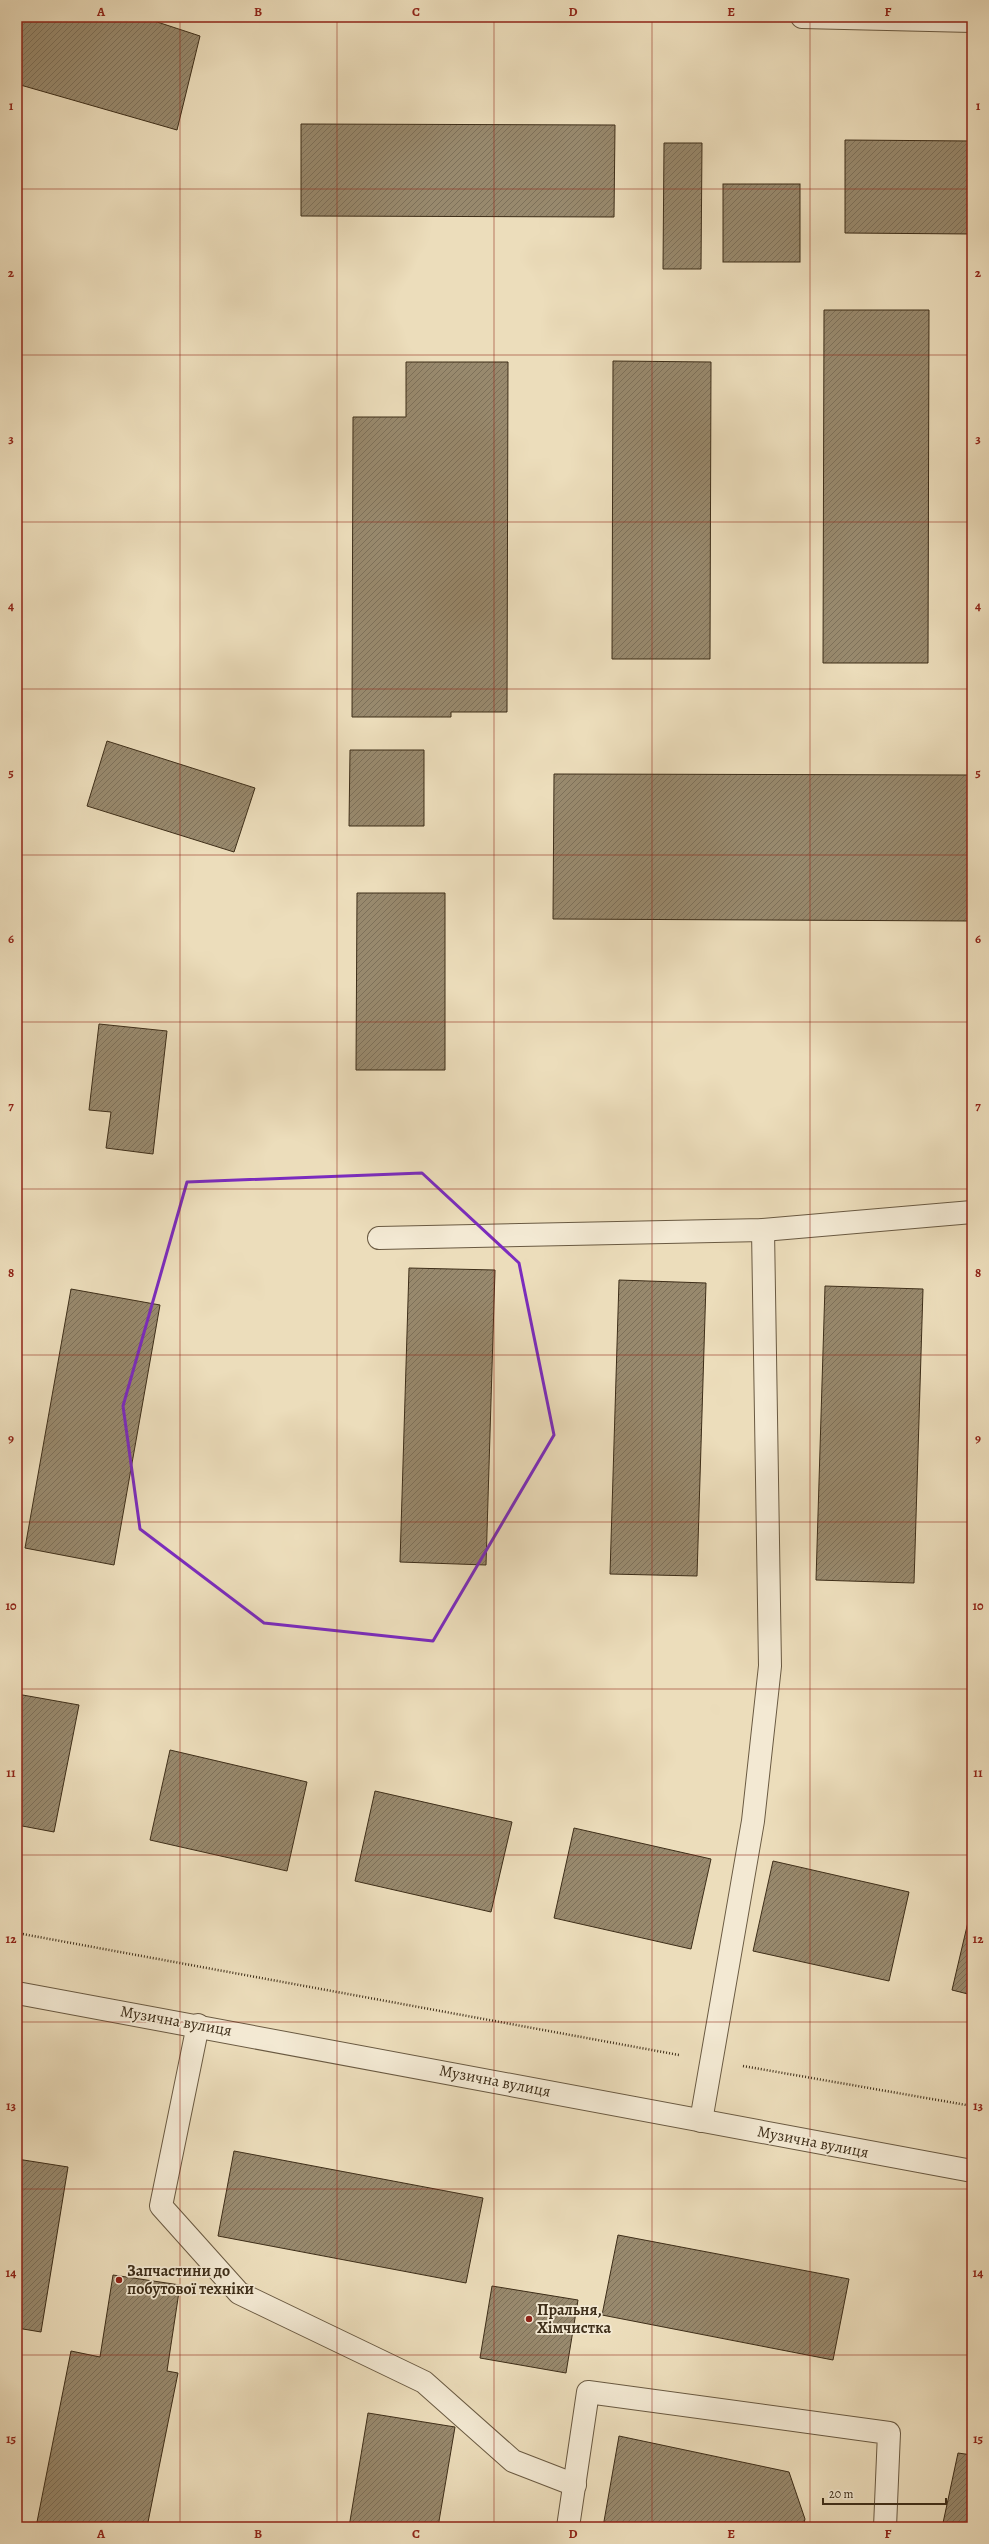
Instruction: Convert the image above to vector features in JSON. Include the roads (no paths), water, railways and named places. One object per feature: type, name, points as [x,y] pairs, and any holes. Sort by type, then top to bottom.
[{"type":"street","points":[[802,17],[972,21]]},
{"type":"street","points":[[379,1238],[763,1230],[972,1212]]},
{"type":"street","points":[[701,2121],[713,2061],[753,1821],[770,1666],[763,1230]]},
{"type":"street","name":"Музична вулиця","points":[[17,1993],[198,2025],[972,2171]]},
{"type":"street","points":[[198,2025],[161,2206],[239,2293],[424,2382],[513,2461],[575,2485]]},
{"type":"street","points":[[568,2527],[588,2392],[889,2433],[886,2527]]},
{"type":"place","name":"Запчастини до побутової техніки","points":[[119,2280]]},
{"type":"place","name":"Пральня, Хімчистка","points":[[529,2319]]}]
